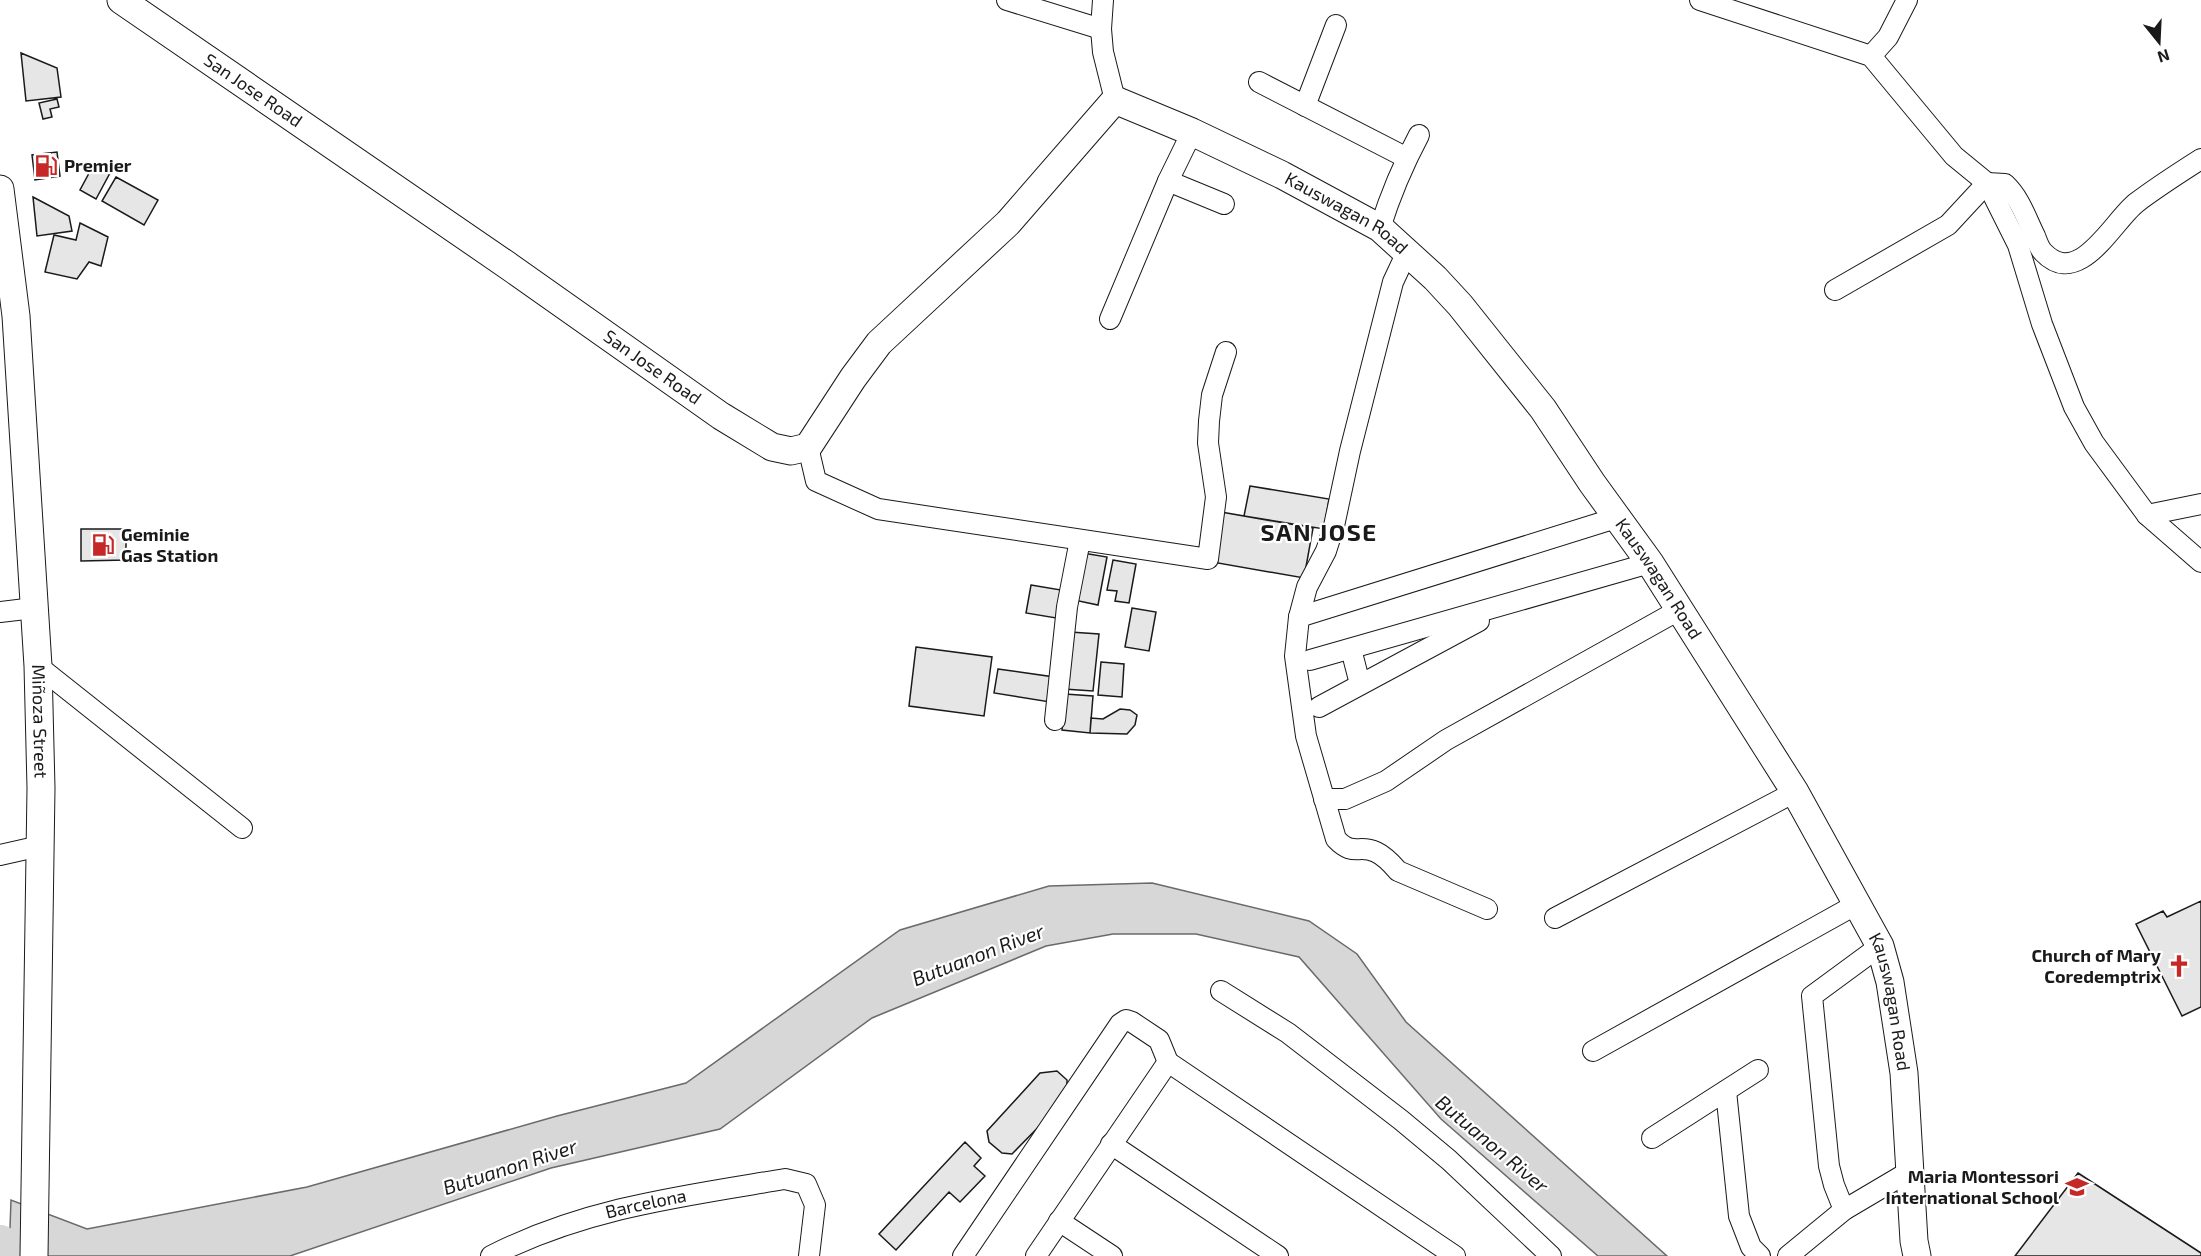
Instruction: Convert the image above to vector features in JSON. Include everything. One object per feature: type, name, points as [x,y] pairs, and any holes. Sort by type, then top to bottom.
[{"type":"street","name":"San Jose Road","points":[[121,0],[488,252],[721,416],[772,447],[791,451],[808,447]]},
{"type":"street","points":[[1007,0],[1101,29]]},
{"type":"street","points":[[1103,0],[1101,29],[1103,52],[1115,100],[1008,223],[879,343],[808,447],[816,481],[878,509],[1208,559],[1216,497],[1213,462],[1208,443],[1209,421],[1212,395],[1226,352]]},
{"type":"street","points":[[1700,0],[1871,56],[1954,156],[1987,183],[2018,246],[2042,324],[2074,407],[2094,442],[2147,515],[2201,562]]},
{"type":"street","points":[[1871,56],[1888,37],[1907,0]]},
{"type":"street","points":[[1305,106],[1336,25]]},
{"type":"street","points":[[1259,82],[1407,158]]},
{"type":"street","name":"Kauswagan Road","points":[[1115,100],[1192,132],[1282,175],[1380,228],[1460,305],[1543,409],[1616,518],[1650,563],[1795,792],[1880,946],[1890,982],[1904,1073],[1914,1241],[1917,1256]]},
{"type":"street","points":[[1110,319],[1168,181],[1192,132]]},
{"type":"street","points":[[1380,228],[1407,158],[1419,135]]},
{"type":"street","points":[[1987,183],[2006,184],[2015,193],[2042,250],[2052,259],[2065,263],[2078,260],[2092,252],[2134,204],[2201,159]]},
{"type":"street","points":[[1168,181],[1224,204]]},
{"type":"street","points":[[1835,290],[1948,225],[1987,183]]},
{"type":"street","name":"Miñoza Street","points":[[0,189],[16,316],[38,666],[40,846],[34,1256]]},
{"type":"street","points":[[1407,252],[1393,282],[1350,451],[1334,526],[1326,551],[1307,587],[1299,617],[1295,656],[1306,736],[1336,839],[1348,850],[1374,851],[1390,862],[1398,872],[1487,909]]},
{"type":"street","points":[[2147,515],[2201,504]]},
{"type":"street","points":[[1299,617],[1616,518]]},
{"type":"street","points":[[1055,720],[1067,607],[1080,540]]},
{"type":"street","points":[[1310,660],[1650,563]]},
{"type":"street","points":[[1319,706],[1513,603]]},
{"type":"street","points":[[0,612],[34,608]]},
{"type":"street","points":[[1324,799],[1345,799],[1386,781],[1446,740],[1679,610]]},
{"type":"street","points":[[1351,648],[1360,684]]},
{"type":"street","points":[[38,666],[242,828]]},
{"type":"street","points":[[1555,918],[1795,792]]},
{"type":"street","points":[[0,855],[40,846]]},
{"type":"street","points":[[1593,1051],[1857,904]]},
{"type":"street","points":[[1844,1210],[1829,1166],[1812,996],[1880,946]]},
{"type":"street","points":[[1221,991],[1288,1033],[1401,1120],[1449,1160],[1551,1256]]},
{"type":"street","points":[[963,1256],[1120,1024],[1126,1020],[1159,1040],[1168,1062],[1453,1255]]},
{"type":"street","points":[[1036,1256],[1168,1062]]},
{"type":"street","points":[[1652,1138],[1758,1070]]},
{"type":"street","points":[[1726,1091],[1739,1216],[1751,1247],[1760,1256]]},
{"type":"street","points":[[1111,1144],[1278,1256]]},
{"type":"street","points":[[1788,1256],[1844,1210],[1910,1171]]},
{"type":"street","name":"Barcelona","points":[[491,1256],[568,1223],[649,1201],[785,1179],[806,1184],[815,1205],[809,1256]]},
{"type":"street","points":[[1059,1221],[1112,1256]]},
{"type":"water","points":[[1152,883],[1309,921],[1357,954],[1406,1022],[1667,1256],[1598,1256],[1441,1119],[1299,957],[1196,934],[1113,934],[1046,946],[872,1018],[720,1129],[551,1168],[290,1256],[9,1256],[11,1200],[87,1229],[307,1187],[557,1116],[686,1083],[900,930],[1049,886]]},
{"type":"building","points":[[21,53],[57,68],[61,97],[26,101]]},
{"type":"building","points":[[57,99],[59,107],[50,109],[52,117],[43,119],[39,103]]},
{"type":"building","name":"Premier","points":[[57,152],[60,176],[35,180],[32,155]]},
{"type":"building","points":[[94,164],[110,173],[96,199],[80,190]]},
{"type":"building","points":[[116,177],[158,200],[144,225],[102,201]]},
{"type":"building","points":[[33,197],[69,216],[72,231],[37,236]]},
{"type":"building","points":[[80,223],[108,237],[101,266],[89,262],[77,279],[45,272],[54,235],[76,240]]},
{"type":"building","points":[[1250,486],[1329,499],[1324,529],[1244,516]]},
{"type":"building","points":[[1221,512],[1313,528],[1304,578],[1212,562]]},
{"type":"building","name":"Geminie Gas Station","points":[[81,529],[126,529],[126,560],[81,561]]},
{"type":"building","points":[[1083,553],[1107,557],[1098,605],[1074,600]]},
{"type":"building","points":[[1113,560],[1136,564],[1129,603],[1115,601],[1117,591],[1107,590]]},
{"type":"building","points":[[1031,585],[1067,591],[1062,619],[1026,613]]},
{"type":"building","points":[[1132,608],[1156,612],[1149,651],[1125,647]]},
{"type":"building","points":[[1070,632],[1099,634],[1093,691],[1064,689]]},
{"type":"building","points":[[916,647],[992,657],[984,716],[909,706]]},
{"type":"building","points":[[1101,662],[1124,664],[1122,697],[1098,695]]},
{"type":"building","points":[[998,669],[1054,677],[1050,702],[994,693]]},
{"type":"building","points":[[1065,694],[1093,696],[1090,733],[1062,730]]},
{"type":"building","points":[[1120,709],[1130,710],[1137,715],[1135,725],[1127,734],[1090,733],[1091,718],[1103,719]]},
{"type":"building","name":"Church of Mary Coredemptrix","points":[[2201,901],[2201,1007],[2182,1016],[2136,924],[2163,911],[2167,917]]},
{"type":"building","points":[[1057,1071],[1067,1080],[1067,1098],[1012,1154],[1002,1153],[989,1142],[987,1131],[1040,1073]]},
{"type":"building","points":[[965,1142],[981,1158],[974,1166],[985,1176],[960,1202],[949,1192],[896,1250],[879,1234]]},
{"type":"building","points":[[2078,1173],[2201,1253],[2201,1256],[2015,1256]]},
{"type":"waterway","name":"Butuanon River","points":[[0,1244],[16,1256]]},
{"type":"place","name":"Premier","points":[[46,166]]},
{"type":"place","name":"Geminie Gas Station","points":[[103,545]]},
{"type":"place","name":"Church of Mary Coredemptrix","points":[[2179,966]]},
{"type":"place","name":"Maria Montessori International School","points":[[2077,1187]]},
{"type":"district","name":"SAN JOSE","points":[[1319,533]]}]
